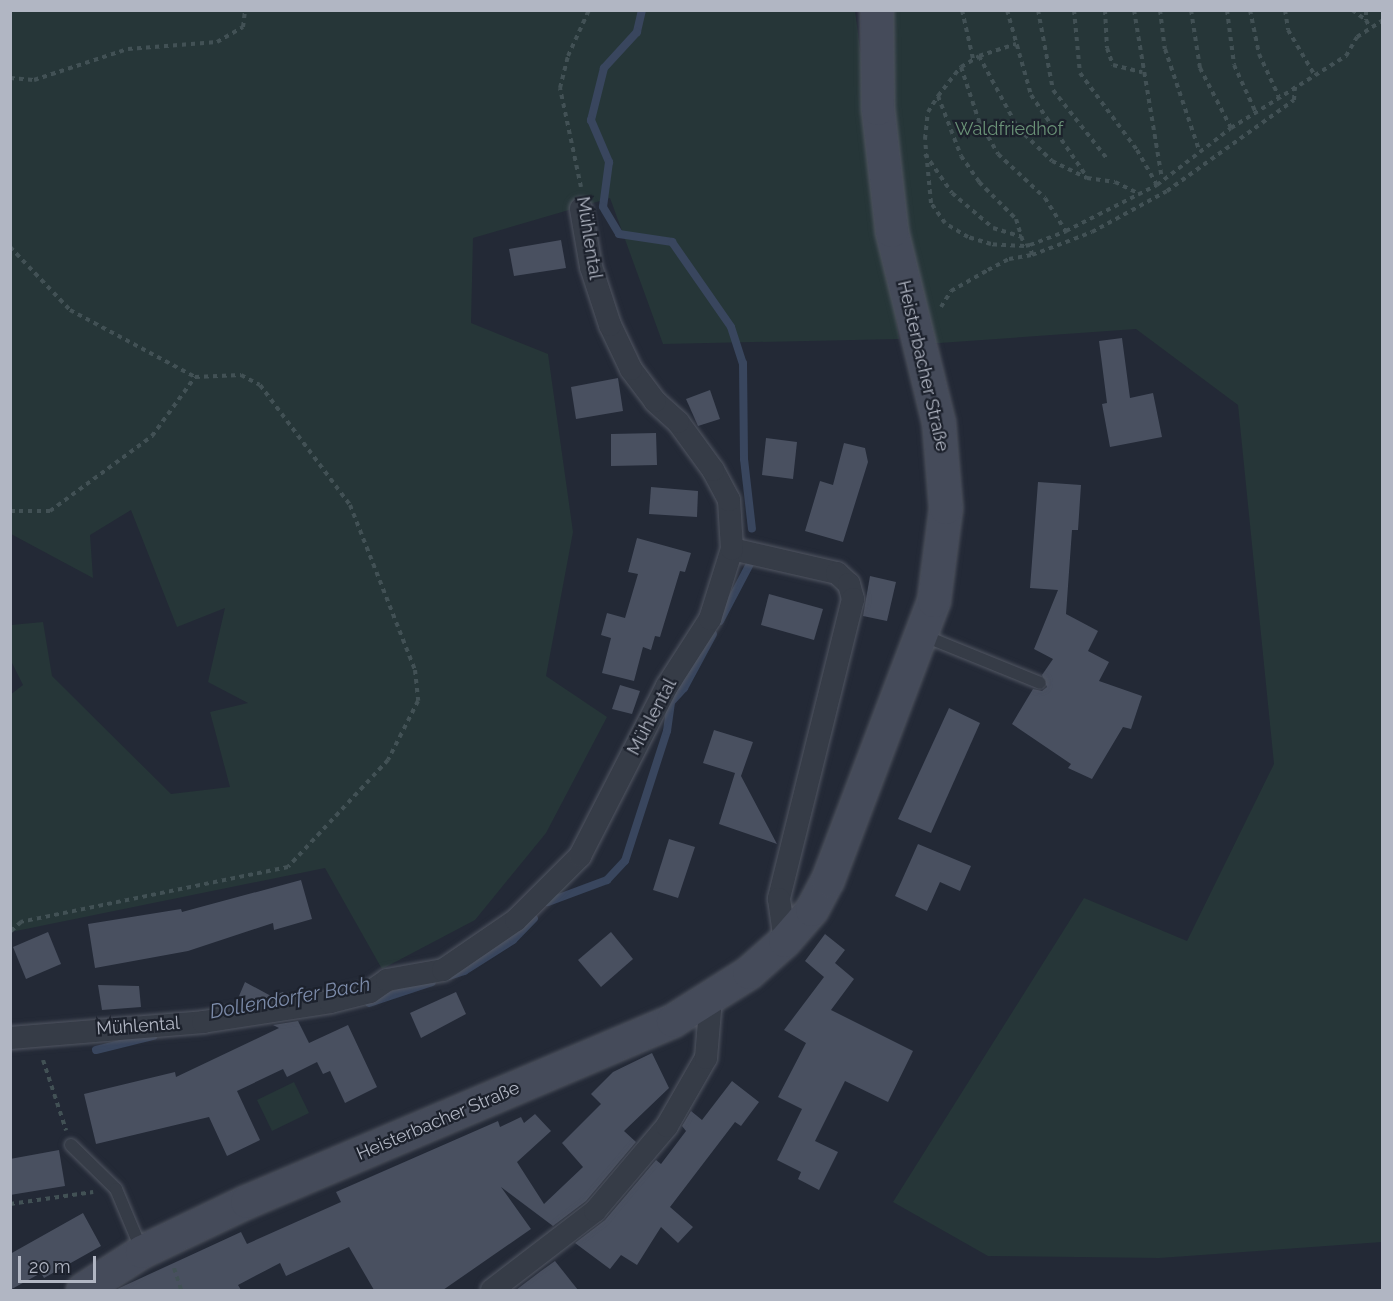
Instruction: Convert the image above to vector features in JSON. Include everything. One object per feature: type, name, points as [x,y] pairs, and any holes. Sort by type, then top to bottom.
[{"type":"main road","name":"Heisterbacher Straße","points":[[83,1290],[142,1252],[247,1202],[673,1021],[711,999],[785,941],[812,910],[828,880],[934,601],[946,508],[946,477],[939,423],[892,231],[878,109],[877,10]]},
{"type":"street","name":"Mühlental","points":[[10,1038],[35,1034],[203,1022],[330,1002],[370,992],[387,980],[443,970],[516,921],[580,856],[667,686],[710,619],[732,549],[729,500],[712,470],[678,422],[655,401],[631,369],[609,326],[591,267],[581,208]]},
{"type":"street","points":[[732,549],[837,573],[849,584],[853,599],[779,899],[785,941]]},
{"type":"street","points":[[492,1290],[595,1212],[667,1126],[706,1058],[711,999]]},
{"type":"lane","points":[[922,635],[1040,683]]},
{"type":"lane","points":[[72,1144],[116,1189],[142,1252]]},
{"type":"path","points":[[10,78],[34,80],[128,48],[217,42],[243,27],[245,10]]},
{"type":"path","name":"Mühlental","points":[[581,208],[578,156],[560,88],[568,56],[589,10]]},
{"type":"path","points":[[962,10],[973,60]]},
{"type":"path","points":[[1007,10],[1031,95],[1087,178]]},
{"type":"path","points":[[1038,10],[1053,90],[1108,160]]},
{"type":"path","points":[[1074,10],[1080,73],[1137,150],[1157,185]]},
{"type":"path","points":[[1105,10],[1107,48],[1113,65],[1142,72]]},
{"type":"path","points":[[1134,10],[1142,72],[1162,180]]},
{"type":"path","points":[[1160,10],[1165,49],[1199,150]]},
{"type":"path","points":[[1191,10],[1200,68],[1231,128]]},
{"type":"path","points":[[1227,10],[1234,65],[1256,113]]},
{"type":"path","points":[[1250,10],[1259,54],[1279,97]]},
{"type":"path","points":[[1285,10],[1288,30],[1314,74]]},
{"type":"path","points":[[1352,10],[1366,20]]},
{"type":"path","points":[[1366,10],[1366,20],[1369,26]]},
{"type":"path","points":[[1016,44],[979,56],[961,68],[928,112],[925,153],[931,203],[945,223],[968,237],[991,244],[1024,246],[1066,231],[1157,185],[1199,150],[1231,128],[1295,85],[1346,56],[1369,26],[1383,21]]},
{"type":"path","points":[[979,56],[1018,128],[1052,161],[1087,178],[1115,182],[1140,194]]},
{"type":"path","points":[[961,68],[979,121],[998,154],[1045,198],[1066,231]]},
{"type":"path","points":[[940,316],[941,305],[951,291],[1009,259],[1032,255],[1092,232],[1167,191],[1294,100],[1295,85]]},
{"type":"path","points":[[938,96],[962,156],[980,182],[1016,219],[1024,246]]},
{"type":"path","points":[[925,153],[952,193],[993,228],[1022,237]]},
{"type":"path","points":[[1030,245],[1032,255]]},
{"type":"path","points":[[10,248],[70,310],[195,377],[241,375],[260,385],[350,505],[416,670],[418,701],[388,760],[288,867],[21,922],[10,932]]},
{"type":"path","points":[[10,511],[50,511],[152,436],[195,377]]},
{"type":"path","points":[[35,1034],[72,1144]]},
{"type":"path","points":[[10,1204],[116,1189]]},
{"type":"green space","points":[[11,11],[855,11],[899,339],[663,344],[610,198],[473,238],[471,323],[548,354],[573,532],[546,676],[607,717],[546,833],[475,920],[382,969],[325,868],[11,932],[10,695],[23,685],[11,661],[11,625],[43,622],[52,676],[171,794],[230,787],[210,712],[248,703],[208,682],[225,608],[177,627],[131,510],[90,535],[93,578],[11,534]]},
{"type":"green space","name":"Waldfriedhof","points":[[888,11],[1382,11],[1382,1242],[1159,1258],[988,1256],[893,1202],[1084,898],[1187,941],[1274,764],[1238,405],[1136,329],[925,344],[899,232]]},
{"type":"green space","points":[[294,1082],[309,1113],[272,1131],[257,1100]]},
{"type":"building","points":[[561,240],[566,268],[514,276],[509,249]]},
{"type":"building","points":[[1122,338],[1130,398],[1153,393],[1162,437],[1110,447],[1102,404],[1107,403],[1099,341]]},
{"type":"building","points":[[618,378],[623,411],[576,419],[571,387]]},
{"type":"building","points":[[710,390],[720,419],[698,426],[686,399]]},
{"type":"building","points":[[656,433],[657,465],[611,466],[611,434]]},
{"type":"building","points":[[766,438],[797,442],[793,479],[762,475]]},
{"type":"building","points":[[844,443],[865,448],[868,462],[843,542],[805,531],[820,481],[833,485]]},
{"type":"building","points":[[1038,482],[1081,485],[1078,530],[1072,530],[1066,614],[1098,631],[1088,651],[1109,662],[1099,681],[1142,696],[1131,729],[1123,727],[1092,779],[1068,768],[1071,764],[1012,724],[1033,689],[1042,691],[1047,687],[1042,675],[1053,659],[1034,649],[1058,590],[1030,588]]},
{"type":"building","points":[[651,487],[698,491],[697,517],[649,514]]},
{"type":"building","points":[[637,538],[691,553],[685,572],[680,571],[660,637],[655,636],[651,650],[643,647],[634,681],[602,673],[611,638],[601,635],[607,613],[625,618],[638,574],[628,572]]},
{"type":"building","points":[[870,576],[896,582],[887,621],[863,616]]},
{"type":"building","points":[[769,594],[823,609],[814,640],[761,625]]},
{"type":"building","points":[[620,685],[640,691],[632,714],[612,709]]},
{"type":"building","points":[[949,708],[980,723],[931,833],[898,819]]},
{"type":"building","points":[[714,730],[753,742],[741,776],[777,844],[719,824],[735,773],[703,763]]},
{"type":"building","points":[[669,839],[695,847],[678,898],[653,890]]},
{"type":"building","points":[[918,844],[971,866],[960,891],[940,882],[927,911],[895,896]]},
{"type":"building","points":[[301,880],[312,919],[274,930],[273,923],[188,951],[95,968],[88,924],[181,909],[182,912]]},
{"type":"building","points":[[48,932],[61,964],[26,979],[13,947]]},
{"type":"building","points":[[611,932],[633,959],[601,987],[578,960]]},
{"type":"building","points":[[825,934],[845,950],[835,963],[854,979],[831,1010],[913,1051],[888,1102],[845,1081],[815,1141],[838,1152],[819,1190],[798,1179],[801,1172],[777,1160],[802,1109],[778,1097],[806,1043],[784,1030],[824,977],[805,961]]},
{"type":"building","points":[[245,982],[271,996],[283,992],[285,995],[236,1003]]},
{"type":"building","points":[[98,985],[139,986],[141,1007],[102,1010]]},
{"type":"building","points":[[456,992],[466,1014],[421,1038],[410,1013]]},
{"type":"building","points":[[298,1021],[309,1043],[348,1025],[377,1087],[345,1103],[330,1071],[323,1074],[317,1062],[287,1077],[283,1069],[237,1091],[260,1140],[227,1156],[209,1117],[96,1144],[84,1094],[175,1072],[176,1077],[279,1028],[273,1025]]},
{"type":"building","points":[[652,1053],[669,1088],[624,1131],[636,1142],[586,1201],[553,1226],[501,1187],[531,1229],[443,1290],[374,1290],[349,1247],[286,1276],[280,1263],[238,1285],[241,1290],[115,1290],[241,1232],[247,1244],[341,1202],[336,1192],[498,1121],[500,1127],[521,1117],[524,1123],[535,1114],[551,1131],[517,1162],[544,1204],[583,1167],[562,1143],[601,1104],[591,1094],[613,1072]]},
{"type":"building","points":[[732,1081],[759,1102],[741,1126],[735,1122],[670,1207],[693,1227],[678,1243],[661,1227],[637,1265],[621,1255],[610,1269],[575,1243],[605,1220],[656,1160],[661,1164],[686,1131],[682,1126],[691,1111],[702,1120]]},
{"type":"building","points":[[59,1150],[65,1186],[10,1195],[10,1159]]},
{"type":"building","points":[[83,1213],[101,1246],[44,1278],[41,1273],[10,1290],[10,1254]]},
{"type":"building","points":[[555,1261],[578,1290],[516,1290],[541,1271]]},
{"type":"waterway","name":"Dollendorfer Bach","points":[[642,10],[637,32],[604,68],[591,120],[609,162],[603,207],[619,234],[672,242],[731,327],[743,363],[744,459],[752,529]]},
{"type":"waterway","name":"Dollendorfer Bach","points":[[720,621],[751,562]]},
{"type":"waterway","name":"Dollendorfer Bach","points":[[548,902],[607,880],[625,861],[667,731],[671,702],[684,688],[713,634]]},
{"type":"waterway","name":"Dollendorfer Bach","points":[[449,976],[464,971],[513,940],[534,918]]},
{"type":"waterway","name":"Dollendorfer Bach","points":[[369,1003],[432,982]]},
{"type":"waterway","name":"Dollendorfer Bach","points":[[96,1050],[153,1036]]}]
